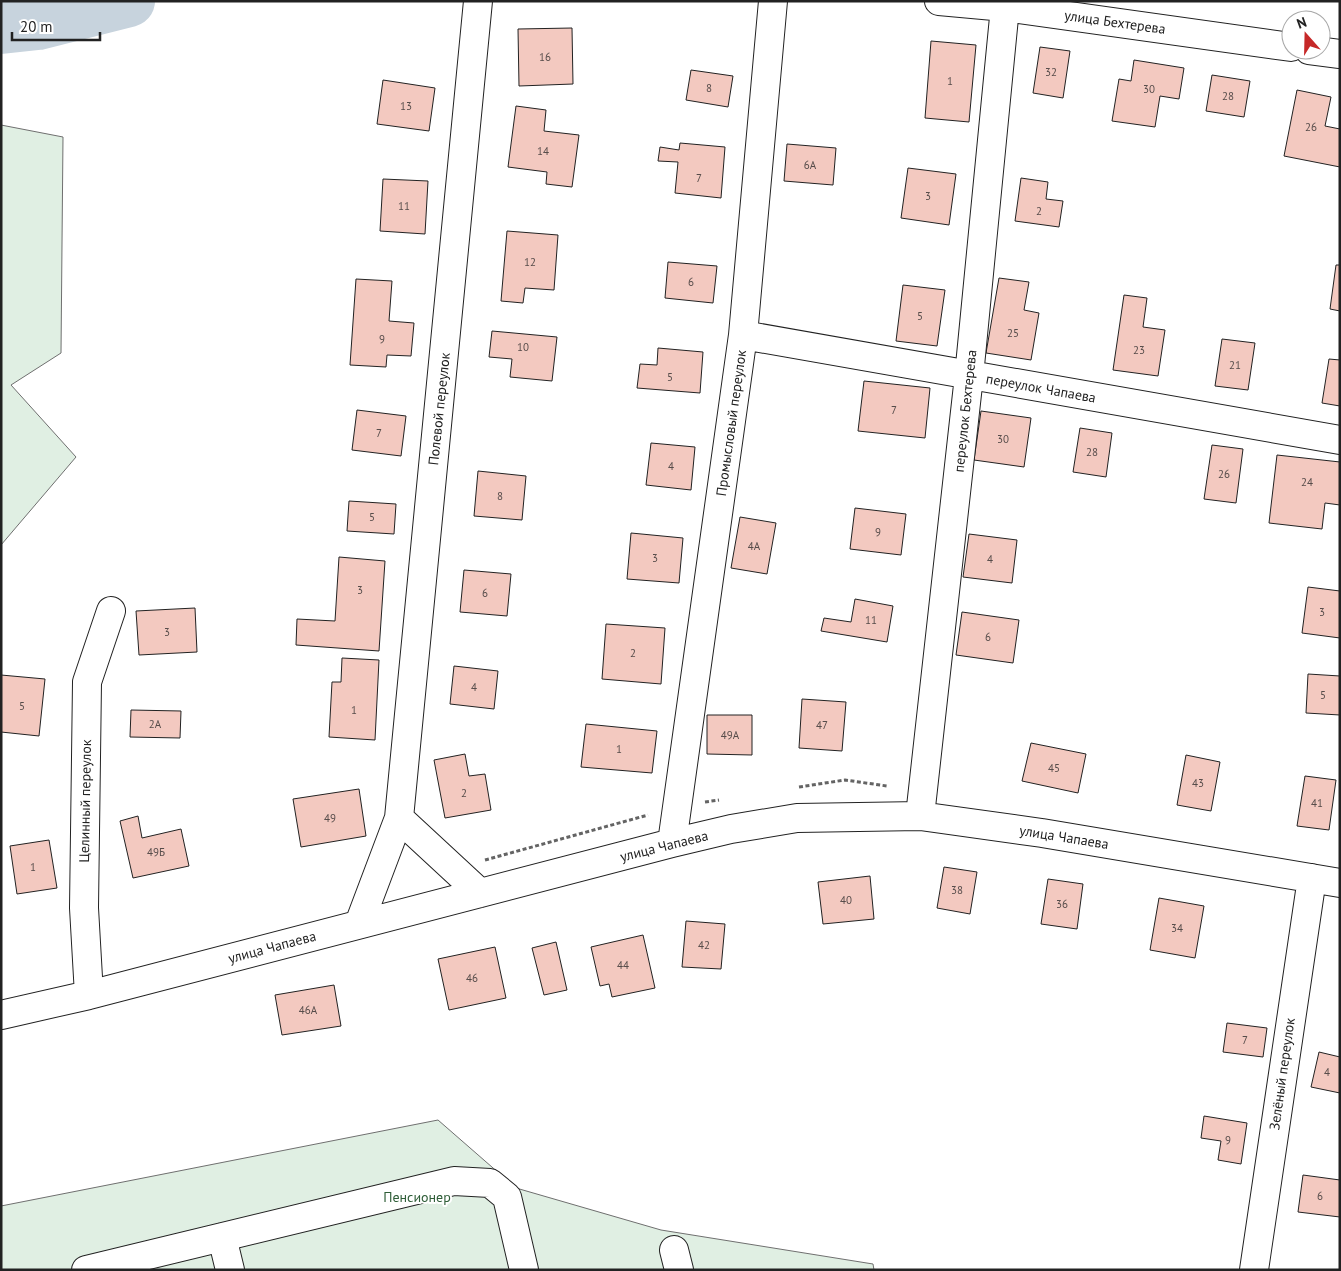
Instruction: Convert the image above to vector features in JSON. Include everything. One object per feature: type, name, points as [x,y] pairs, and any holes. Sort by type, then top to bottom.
[{"type":"street","name":"Полевой переулок","points":[[359,924],[399,818],[478,1]]},
{"type":"street","name":"Промысловый переулок","points":[[672,843],[743,335],[773,1]]},
{"type":"street","name":"улица Бехтерева","points":[[939,1],[1005,7],[1281,47]]},
{"type":"street","name":"переулок Бехтерева","points":[[920,816],[969,376],[1005,7]]},
{"type":"street","name":"переулок Чапаева","points":[[743,335],[1340,440]]},
{"type":"street","name":"Целинный переулок","points":[[89,995],[84,908],[87,682],[111,611]]},
{"type":"street","name":"улица Чапаева","points":[[1,1014],[89,995],[672,843],[731,829],[797,818],[920,816],[1042,833],[1340,883]]},
{"type":"street","points":[[399,818],[480,893]]},
{"type":"street","name":"Зелёный переулок","points":[[1254,1270],[1312,878]]},
{"type":"street","points":[[86,1270],[454,1181],[490,1183],[507,1197],[524,1270]]},
{"type":"street","points":[[222,1237],[230,1270]]},
{"type":"green space","points":[[1,125],[63,137],[61,353],[11,385],[76,457],[1,545]]},
{"type":"green space","name":"Пенсионер","points":[[438,1120],[516,1188],[661,1230],[873,1264],[874,1270],[1,1270],[1,1206]]},
{"type":"building","points":[[572,28],[573,84],[519,86],[518,29]]},
{"type":"building","points":[[931,41],[976,45],[969,122],[925,118]]},
{"type":"building","points":[[1040,47],[1070,51],[1063,98],[1033,93]]},
{"type":"building","points":[[1134,60],[1184,68],[1179,99],[1160,96],[1155,127],[1112,121],[1119,79],[1131,81]]},
{"type":"building","points":[[691,70],[733,76],[728,107],[686,100]]},
{"type":"building","points":[[1212,75],[1250,81],[1244,117],[1206,111]]},
{"type":"building","points":[[383,80],[435,88],[429,131],[377,124]]},
{"type":"building","points":[[1297,90],[1331,97],[1325,126],[1340,129],[1340,167],[1284,156]]},
{"type":"building","points":[[516,106],[546,110],[544,131],[579,135],[572,187],[546,184],[547,172],[508,167]]},
{"type":"building","points":[[680,143],[725,147],[721,198],[675,193],[678,162],[658,161],[660,147],[679,150]]},
{"type":"building","points":[[787,144],[836,148],[833,185],[784,181]]},
{"type":"building","points":[[908,168],[956,174],[949,225],[901,218]]},
{"type":"building","points":[[1021,178],[1048,182],[1046,199],[1063,201],[1059,227],[1015,221]]},
{"type":"building","points":[[383,179],[428,181],[425,234],[380,231]]},
{"type":"building","points":[[507,231],[558,235],[554,290],[525,288],[523,303],[501,301]]},
{"type":"building","points":[[668,262],[717,266],[713,303],[665,298]]},
{"type":"building","points":[[1336,265],[1340,265],[1340,311],[1330,309]]},
{"type":"building","points":[[999,278],[1029,282],[1024,310],[1039,313],[1031,360],[986,353]]},
{"type":"building","points":[[356,279],[392,281],[389,321],[414,323],[411,356],[387,355],[386,367],[350,365]]},
{"type":"building","points":[[903,285],[945,290],[937,346],[896,341]]},
{"type":"building","points":[[1124,295],[1147,298],[1143,327],[1165,330],[1158,376],[1113,370]]},
{"type":"building","points":[[492,331],[557,337],[552,381],[510,377],[512,359],[489,357]]},
{"type":"building","points":[[1222,339],[1255,343],[1248,390],[1215,386]]},
{"type":"building","points":[[658,348],[703,352],[700,393],[637,388],[640,364],[657,365]]},
{"type":"building","points":[[1329,359],[1340,360],[1340,406],[1322,403]]},
{"type":"building","points":[[864,381],[930,388],[925,438],[858,431]]},
{"type":"building","points":[[357,410],[406,416],[401,456],[352,450]]},
{"type":"building","points":[[981,411],[1031,418],[1024,467],[974,460]]},
{"type":"building","points":[[1080,428],[1112,433],[1106,477],[1073,472]]},
{"type":"building","points":[[651,443],[695,447],[691,490],[646,485]]},
{"type":"building","points":[[1212,445],[1243,449],[1236,503],[1204,499]]},
{"type":"building","points":[[1277,455],[1340,462],[1340,505],[1325,503],[1322,529],[1269,523]]},
{"type":"building","points":[[478,471],[526,476],[522,520],[474,516]]},
{"type":"building","points":[[349,501],[396,504],[394,534],[347,531]]},
{"type":"building","points":[[855,508],[906,514],[901,555],[850,549]]},
{"type":"building","points":[[740,517],[776,523],[767,574],[731,568]]},
{"type":"building","points":[[631,533],[683,538],[679,583],[627,579]]},
{"type":"building","points":[[969,534],[1017,540],[1012,583],[963,577]]},
{"type":"building","points":[[339,557],[385,561],[379,651],[296,645],[297,619],[335,621]]},
{"type":"building","points":[[464,570],[511,574],[507,616],[460,612]]},
{"type":"building","points":[[1308,587],[1340,591],[1340,638],[1302,633]]},
{"type":"building","points":[[855,599],[893,606],[887,642],[821,631],[824,618],[851,622]]},
{"type":"building","points":[[195,608],[197,652],[139,655],[136,611]]},
{"type":"building","points":[[962,612],[1019,620],[1013,663],[956,655]]},
{"type":"building","points":[[606,624],[665,628],[661,684],[602,679]]},
{"type":"building","points":[[342,658],[379,660],[375,740],[329,737],[332,682],[341,682]]},
{"type":"building","points":[[454,666],[498,671],[494,709],[450,704]]},
{"type":"building","points":[[1308,674],[1340,676],[1340,715],[1306,713]]},
{"type":"building","points":[[1,675],[45,679],[39,736],[1,732]]},
{"type":"building","points":[[802,699],[846,702],[842,751],[799,748]]},
{"type":"building","points":[[131,710],[181,711],[180,738],[130,737]]},
{"type":"building","points":[[707,715],[752,715],[752,755],[707,754]]},
{"type":"building","points":[[586,724],[657,731],[652,773],[581,767]]},
{"type":"building","points":[[1031,743],[1086,754],[1078,793],[1022,781]]},
{"type":"building","points":[[465,754],[469,776],[485,774],[491,810],[445,818],[434,760]]},
{"type":"building","points":[[1186,755],[1220,762],[1211,811],[1177,805]]},
{"type":"building","points":[[1305,776],[1336,780],[1329,830],[1297,826]]},
{"type":"building","points":[[359,789],[366,836],[301,847],[293,799]]},
{"type":"building","points":[[138,816],[142,838],[181,829],[189,866],[133,878],[120,821]]},
{"type":"building","points":[[49,840],[57,888],[17,894],[10,846]]},
{"type":"building","points":[[944,867],[977,872],[970,914],[937,908]]},
{"type":"building","points":[[870,876],[874,919],[823,924],[818,882]]},
{"type":"building","points":[[1048,879],[1083,884],[1077,929],[1041,924]]},
{"type":"building","points":[[1159,898],[1204,906],[1195,958],[1150,950]]},
{"type":"building","points":[[686,921],[725,924],[721,969],[682,967]]},
{"type":"building","points":[[643,935],[655,988],[612,997],[609,984],[600,986],[591,947]]},
{"type":"building","points":[[556,942],[567,990],[544,995],[532,948]]},
{"type":"building","points":[[495,947],[506,998],[449,1010],[438,959]]},
{"type":"building","points":[[334,985],[341,1026],[282,1035],[275,995]]},
{"type":"building","points":[[1227,1023],[1267,1028],[1263,1057],[1223,1052]]},
{"type":"building","points":[[1319,1052],[1340,1057],[1340,1093],[1311,1087]]},
{"type":"building","points":[[1204,1116],[1247,1123],[1241,1164],[1218,1160],[1221,1141],[1201,1138]]},
{"type":"building","points":[[1303,1175],[1340,1180],[1340,1217],[1298,1212]]},
{"type":"waterway","points":[[1,28],[38,24],[129,1]]}]
